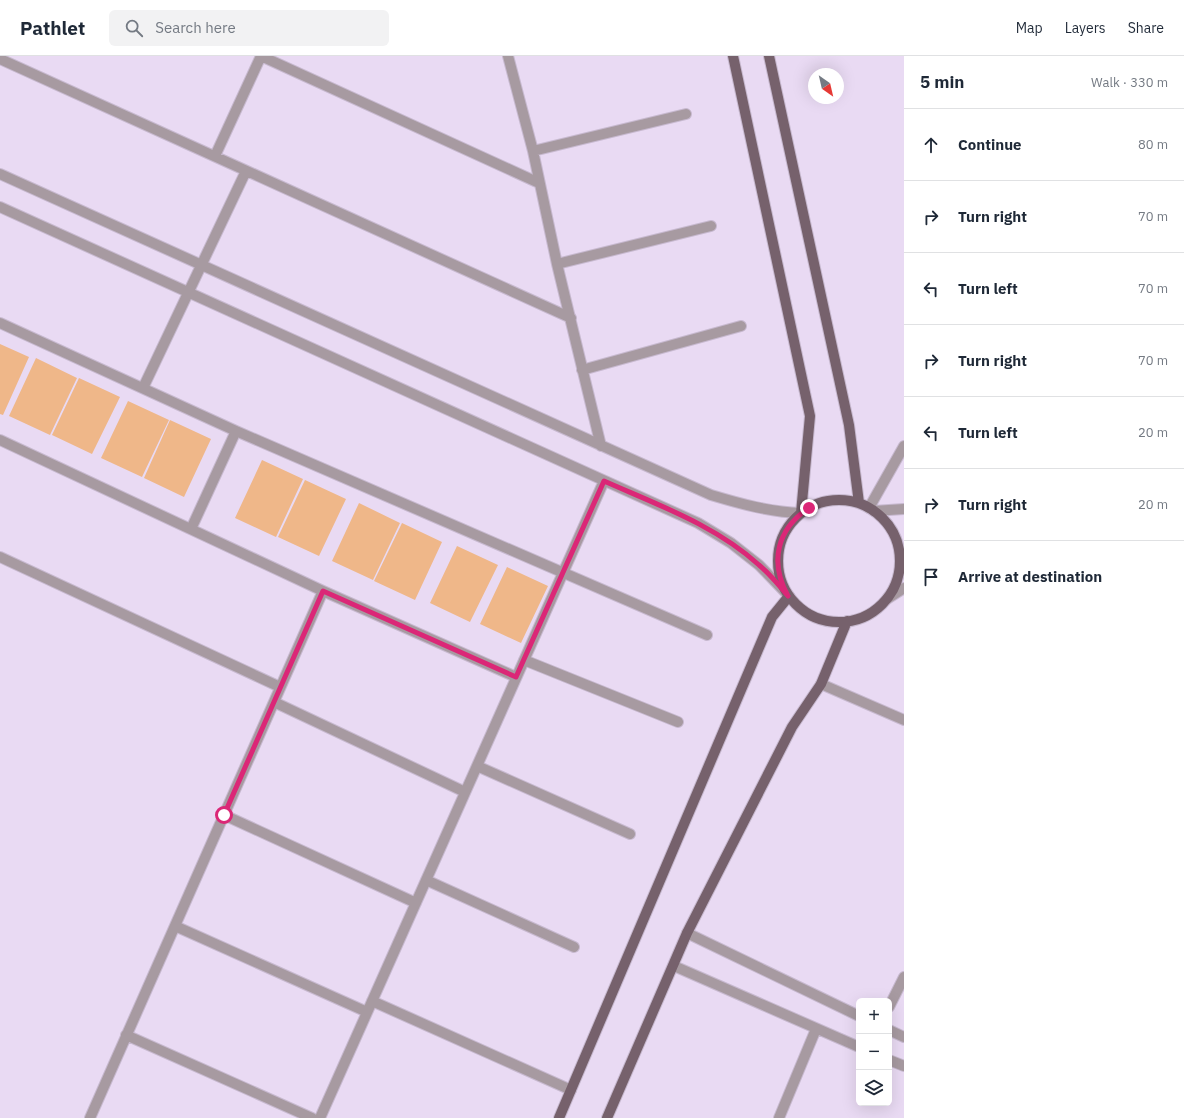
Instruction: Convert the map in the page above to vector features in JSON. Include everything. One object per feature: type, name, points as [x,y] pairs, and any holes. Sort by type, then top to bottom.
[{"type":"main road","points":[[733,56],[810,416],[801,513]]},
{"type":"main road","points":[[768,56],[849,425],[859,503]]},
{"type":"main road","points":[[839,500],[859,503],[872,510],[888,525],[897,542],[899,552],[899,572],[892,590],[887,598],[869,614],[847,621],[830,621],[814,617],[800,608],[788,596],[780,579],[778,570],[778,552],[780,543],[788,527],[801,513],[818,503],[839,500]]},
{"type":"main road","points":[[559,1118],[772,617],[788,596]]},
{"type":"main road","points":[[607,1118],[687,933],[792,727],[821,684],[847,621]]},
{"type":"street","points":[[215,156],[261,56],[539,183]]},
{"type":"street","points":[[508,56],[533,151],[556,264],[571,318],[601,446]]},
{"type":"street","points":[[0,59],[571,318]]},
{"type":"street","points":[[533,151],[686,114]]},
{"type":"street","points":[[143,388],[246,171]]},
{"type":"street","points":[[0,174],[711,496],[779,512],[801,513]]},
{"type":"street","points":[[0,208],[698,523],[731,543],[759,565],[788,596]]},
{"type":"street","points":[[556,264],[711,226]]},
{"type":"street","points":[[0,323],[236,431],[707,635]]},
{"type":"street","points":[[582,370],[741,326]]},
{"type":"street","points":[[191,529],[236,431]]},
{"type":"street","points":[[0,440],[323,591],[516,677]]},
{"type":"street","points":[[904,446],[872,510],[904,509]]},
{"type":"street","points":[[320,1118],[604,481]]},
{"type":"street","points":[[0,557],[280,687]]},
{"type":"street","points":[[887,598],[904,588]]},
{"type":"street","points":[[90,1118],[323,591]]},
{"type":"street","points":[[524,660],[678,722]]},
{"type":"street","points":[[821,684],[904,720]]},
{"type":"street","points":[[274,702],[465,792]]},
{"type":"street","points":[[477,766],[630,834]]},
{"type":"street","points":[[224,815],[416,903]]},
{"type":"street","points":[[426,880],[574,947]]},
{"type":"street","points":[[175,926],[367,1012]]},
{"type":"street","points":[[687,933],[856,1015]]},
{"type":"street","points":[[674,966],[856,1046]]},
{"type":"street","points":[[892,1001],[904,977]]},
{"type":"street","points":[[372,1001],[571,1090]]},
{"type":"street","points":[[779,1118],[816,1029]]},
{"type":"street","points":[[892,1031],[904,1037]]},
{"type":"street","points":[[126,1035],[312,1118]]},
{"type":"street","points":[[892,1061],[904,1066]]},
{"type":"building","points":[[0,344],[29,357],[3,415],[0,414]]},
{"type":"building","points":[[36,358],[77,378],[50,435],[9,416]]},
{"type":"building","points":[[79,378],[120,397],[92,454],[52,435]]},
{"type":"building","points":[[128,401],[169,420],[142,477],[101,458]]},
{"type":"building","points":[[170,420],[211,439],[184,497],[144,478]]},
{"type":"building","points":[[262,460],[303,479],[276,537],[235,518]]},
{"type":"building","points":[[305,480],[346,499],[319,556],[278,537]]},
{"type":"building","points":[[359,503],[400,523],[373,580],[332,561]]},
{"type":"building","points":[[402,523],[442,542],[415,600],[374,581]]},
{"type":"building","points":[[457,546],[498,565],[470,622],[430,603]]},
{"type":"building","points":[[507,567],[548,586],[521,643],[480,624]]},
{"type":"route","points":[[224,815],[323,591],[516,677],[604,481],[698,523],[731,543],[759,565],[788,596],[780,579],[778,570],[778,552],[780,543],[788,527],[801,513],[809,508]]}]
